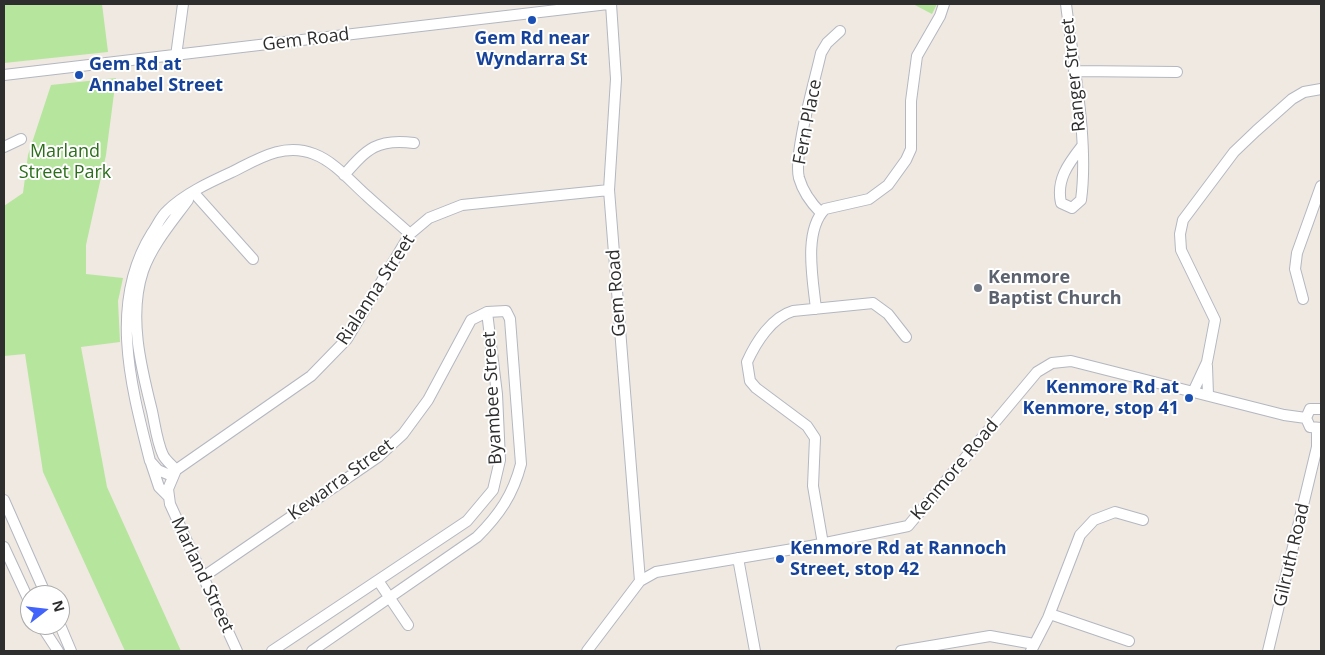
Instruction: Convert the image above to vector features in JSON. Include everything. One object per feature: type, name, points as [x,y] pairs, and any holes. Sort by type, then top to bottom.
[{"type":"street","points":[[176,56],[182,4]]},
{"type":"street","name":"Gem Road","points":[[4,75],[609,4],[616,79],[609,190],[640,581]]},
{"type":"street","points":[[816,308],[810,260],[816,223],[821,213],[830,207],[859,203],[879,193],[906,160],[911,149],[910,101],[917,56],[940,16],[944,4]]},
{"type":"street","name":"Ranger Street","points":[[1066,4],[1082,146],[1084,179],[1081,200],[1072,208],[1061,203],[1058,190],[1068,163],[1082,146]]},
{"type":"street","name":"Fern Place","points":[[821,213],[803,190],[798,176],[798,160],[821,53],[827,43],[840,30]]},
{"type":"street","points":[[1074,72],[1178,72]]},
{"type":"street","points":[[1208,395],[1207,362],[1215,320],[1181,250],[1180,234],[1183,220],[1234,152],[1256,131],[1292,99],[1304,92],[1321,89]]},
{"type":"street","points":[[4,147],[21,140]]},
{"type":"street","points":[[344,175],[366,151],[377,145],[388,142],[414,143]]},
{"type":"street","name":"Marland Street","points":[[237,651],[169,497],[159,487],[150,461],[131,375],[126,333],[127,302],[133,272],[144,246],[166,211],[214,180],[272,152],[294,149],[314,154],[334,166],[410,234]]},
{"type":"street","points":[[1303,299],[1296,269],[1297,253],[1321,186]]},
{"type":"street","name":"Rialanna Street","points":[[174,473],[311,376],[347,339],[410,234],[429,218],[462,204],[609,190]]},
{"type":"street","points":[[194,193],[253,259]]},
{"type":"street","name":"Marland Street","points":[[169,497],[174,473],[164,457],[159,443],[143,376],[137,333],[137,301],[143,271],[154,247],[194,193]]},
{"type":"street","points":[[823,544],[813,486],[815,438],[807,426],[756,388],[750,380],[747,362],[751,353],[774,321],[782,314],[792,310],[873,303],[888,314],[906,337]]},
{"type":"street","name":"Byambee Street","points":[[272,651],[379,582],[467,521],[494,490],[500,460],[497,394],[487,312],[506,311],[510,319],[521,464],[507,502],[495,520],[477,537],[312,651]]},
{"type":"street","name":"Kewarra Street","points":[[203,577],[378,457],[404,434],[428,400],[471,320],[487,312]]},
{"type":"street","name":"Kenmore Road","points":[[587,651],[640,581],[656,572],[900,529],[914,521],[1037,372],[1052,363],[1070,361],[1284,415],[1306,418]]},
{"type":"street","points":[[1194,392],[1207,362]]},
{"type":"street","points":[[1319,428],[1308,425],[1306,418],[1310,409],[1321,409]]},
{"type":"street","name":"Gilruth Road","points":[[1268,651],[1317,447],[1319,428]]},
{"type":"street","points":[[150,461],[158,470],[174,473]]},
{"type":"street","points":[[4,500],[42,585]]},
{"type":"street","points":[[901,651],[990,636],[1032,648],[1050,614],[1080,535],[1094,520],[1115,512],[1143,520]]},
{"type":"street","points":[[4,547],[22,585]]},
{"type":"street","points":[[738,558],[755,651]]},
{"type":"street","points":[[379,582],[408,625]]},
{"type":"street","points":[[1050,614],[1129,641]]},
{"type":"street","points":[[48,635],[58,651]]},
{"type":"street","points":[[64,635],[71,651]]},
{"type":"green space","points":[[4,4],[102,4],[108,52],[4,63]]},
{"type":"green space","points":[[913,4],[937,4],[932,14]]},
{"type":"green space","name":"Marland Street Park","points":[[116,78],[106,155],[86,245],[86,274],[123,278],[118,301],[120,342],[81,347],[107,487],[181,651],[125,651],[43,472],[25,354],[4,356],[4,206],[23,193],[28,155],[51,85]]},
{"type":"place","name":"Gem Rd near Wyndarra St","points":[[532,20]]},
{"type":"place","name":"Gem Rd at Annabel Street","points":[[79,75]]},
{"type":"place","name":"Kenmore Baptist Church","points":[[978,288]]},
{"type":"place","name":"Kenmore Rd at Kenmore, stop 41","points":[[1189,398]]},
{"type":"place","name":"Kenmore Rd at Rannoch Street, stop 42","points":[[780,559]]}]
